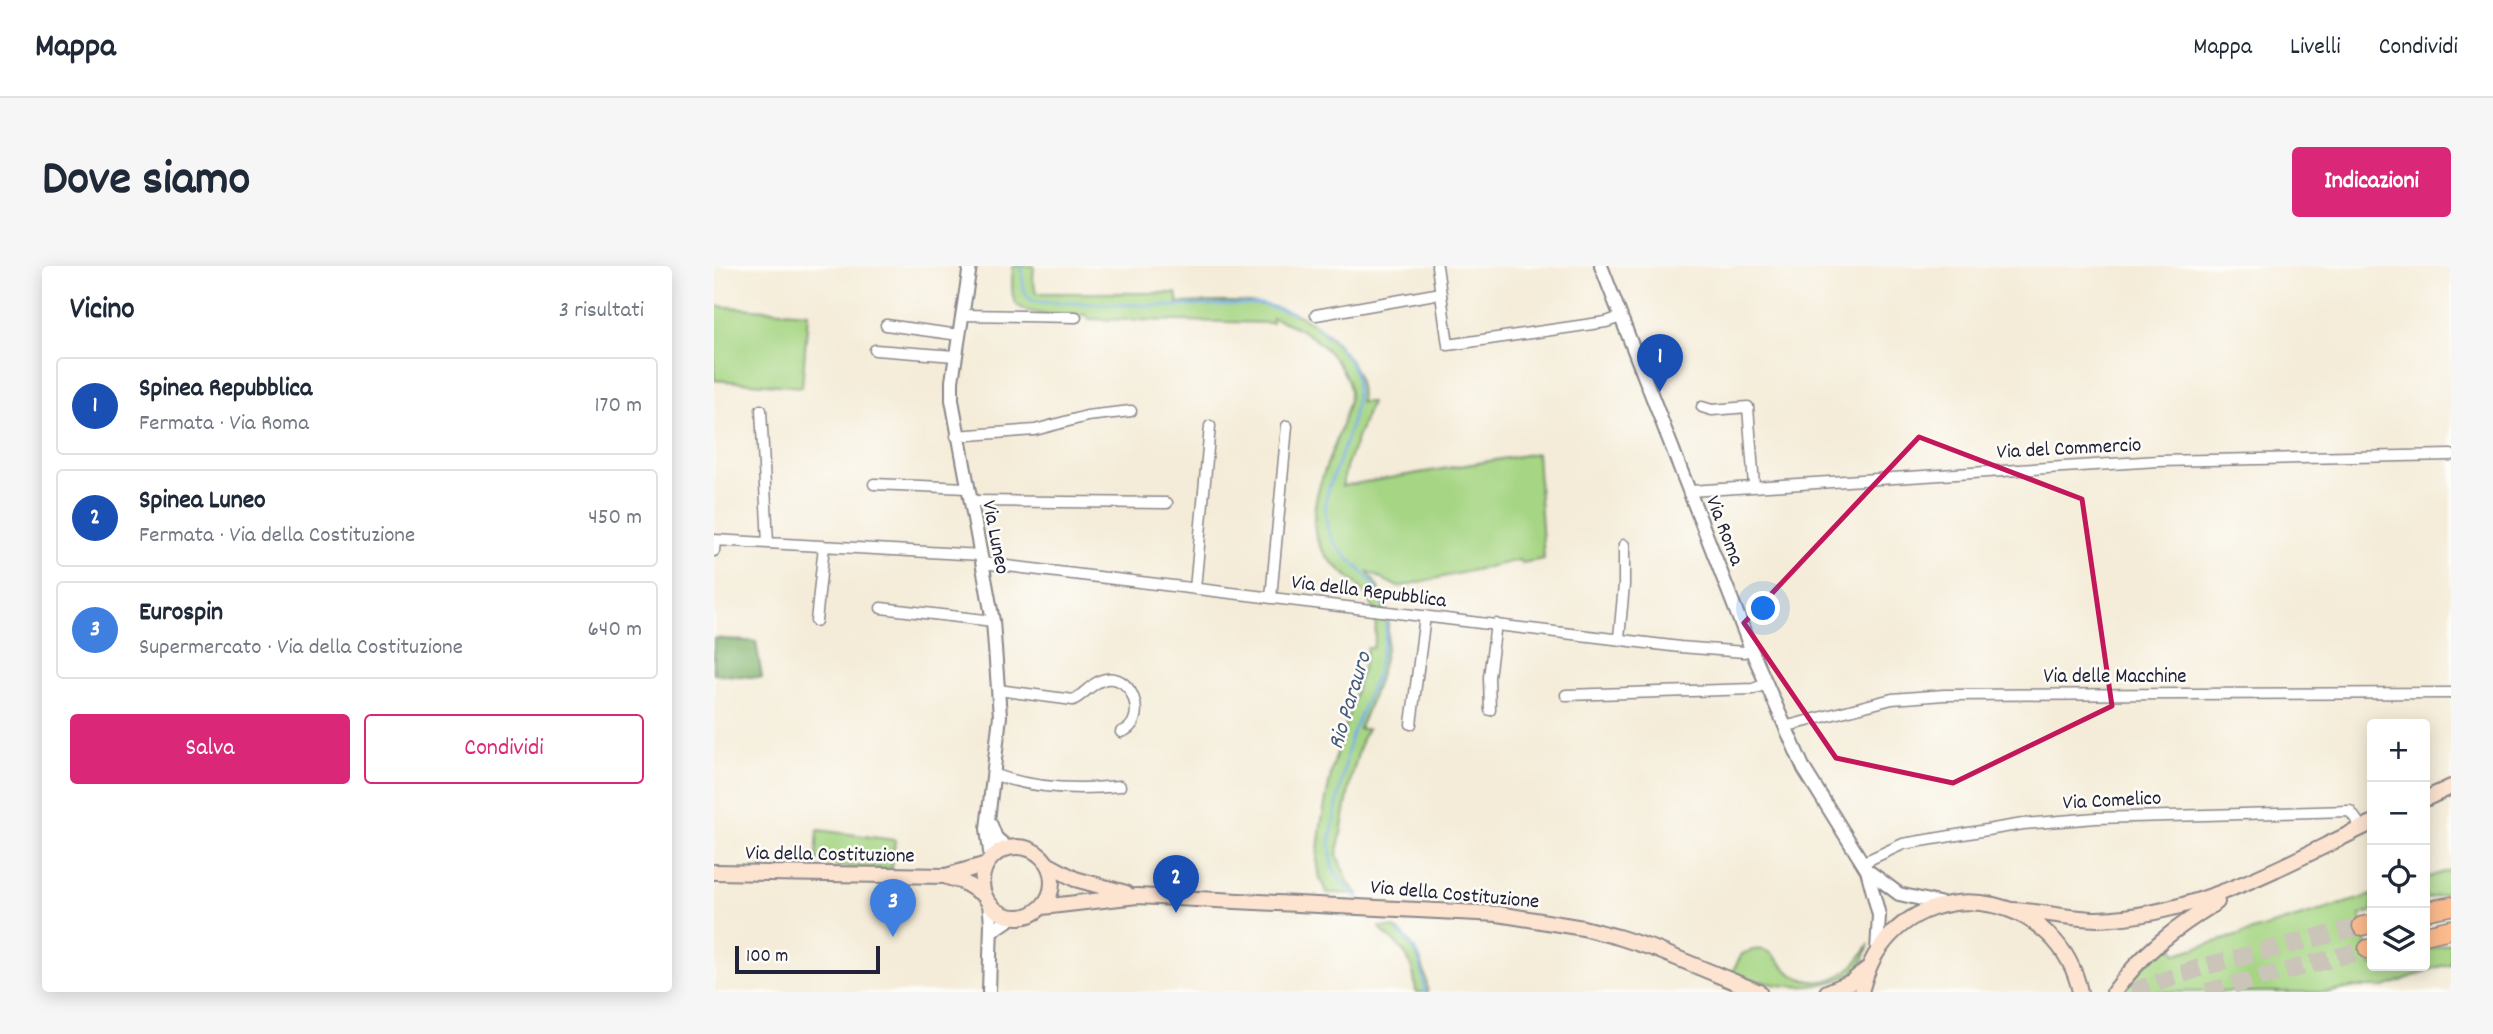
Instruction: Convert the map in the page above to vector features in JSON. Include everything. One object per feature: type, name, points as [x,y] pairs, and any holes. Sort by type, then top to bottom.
[{"type":"highway","points":[[2430,910],[2451,905]]},
{"type":"highway","points":[[2430,934],[2451,929]]},
{"type":"main road","points":[[2430,797],[2451,787]]},
{"type":"main road","points":[[1861,992],[1868,968],[1877,951],[1890,936],[1927,910],[1981,902],[2012,910],[2094,919],[2128,917],[2185,906],[2247,883],[2367,826]]},
{"type":"main road","points":[[1008,848],[1031,850],[1047,864],[1052,875],[1049,897],[1033,914],[1013,917],[999,912],[987,899],[982,877],[989,862],[1008,848]]},
{"type":"main road","name":"Via della Costituzione","points":[[946,876],[989,862]]},
{"type":"main road","name":"Via della Costituzione","points":[[1047,864],[1075,880],[1137,896]]},
{"type":"main road","name":"Via della Costituzione","points":[[714,872],[946,876],[963,882],[987,899]]},
{"type":"main road","points":[[2113,992],[2128,972],[2167,934],[2247,883]]},
{"type":"main road","name":"Via della Costituzione","points":[[1042,907],[1137,896],[1452,911],[1542,920],[1618,937],[1655,949],[1760,992]]},
{"type":"main road","points":[[2012,910],[2038,924],[2057,943],[2071,966],[2080,992]]},
{"type":"main road","points":[[1827,992],[1851,982],[1868,968]]},
{"type":"street","name":"Via Luneo","points":[[970,266],[955,356],[951,400],[993,621],[999,727],[987,829],[989,862]]},
{"type":"street","points":[[1437,266],[1448,345],[1606,322],[1621,317]]},
{"type":"street","name":"Via Roma","points":[[1603,268],[1784,727],[1812,784],[1864,866]]},
{"type":"street","points":[[1316,315],[1441,293]]},
{"type":"street","points":[[962,315],[1076,317]]},
{"type":"street","points":[[886,326],[959,335]]},
{"type":"street","points":[[875,350],[955,356]]},
{"type":"street","points":[[1702,407],[1712,410],[1748,407],[1754,486]]},
{"type":"street","points":[[761,410],[768,543]]},
{"type":"street","points":[[956,436],[1035,430],[1087,416],[1131,411]]},
{"type":"street","points":[[1195,589],[1210,426]]},
{"type":"street","points":[[1271,598],[1287,426]]},
{"type":"street","name":"Via del Commercio","points":[[1690,491],[2158,461],[2451,455]]},
{"type":"street","points":[[874,484],[969,495],[1167,503]]},
{"type":"street","points":[[714,540],[714,551]]},
{"type":"street","name":"Via della Repubblica","points":[[714,540],[982,559],[1195,589],[1680,647],[1744,652],[1751,649]]},
{"type":"street","points":[[1619,638],[1624,585],[1624,545]]},
{"type":"street","points":[[816,621],[824,546]]},
{"type":"street","points":[[881,608],[993,621]]},
{"type":"street","points":[[1411,724],[1425,616]]},
{"type":"street","points":[[1490,710],[1489,677],[1496,624]]},
{"type":"street","points":[[998,690],[1073,700],[1098,682],[1117,680],[1128,687],[1134,700],[1133,724],[1130,729],[1121,732]]},
{"type":"street","points":[[1566,695],[1753,689],[1766,684]]},
{"type":"street","name":"Via delle Macchine","points":[[1784,727],[1892,699],[1944,695],[2451,693]]},
{"type":"street","points":[[993,774],[1047,786],[1090,789],[1120,786]]},
{"type":"street","name":"Via Comelico","points":[[1864,866],[1903,844],[1986,828],[2096,818],[2350,811],[2367,826]]},
{"type":"street","points":[[989,818],[996,838],[1008,848]]},
{"type":"street","points":[[1864,866],[1899,894],[1947,905]]},
{"type":"street","points":[[1864,866],[1879,915],[1877,951]]},
{"type":"street","points":[[987,899],[991,932],[989,992]]},
{"type":"street","points":[[991,932],[1013,917]]},
{"type":"highlighted area","points":[[1919,437],[2082,499],[2112,706],[1953,783],[1836,758],[1744,623]]},
{"type":"green space","points":[[1013,266],[1034,266],[1036,293],[1176,293],[1178,303],[1247,303],[1289,311],[1308,320],[1327,334],[1344,352],[1357,375],[1360,402],[1371,402],[1346,467],[1342,486],[1537,453],[1544,559],[1522,563],[1519,560],[1398,587],[1367,571],[1384,600],[1388,631],[1377,683],[1359,729],[1368,729],[1362,739],[1351,779],[1337,855],[1349,884],[1358,894],[1327,893],[1320,879],[1317,859],[1332,769],[1367,648],[1373,648],[1376,625],[1372,607],[1364,593],[1330,560],[1320,547],[1315,531],[1314,517],[1319,488],[1340,432],[1349,398],[1345,375],[1331,354],[1315,339],[1302,330],[1272,318],[1272,323],[1088,319],[1086,315],[1057,315],[1025,310],[1014,300]]},
{"type":"green space","points":[[714,306],[808,313],[802,387],[714,380]]},
{"type":"green space","points":[[714,638],[756,642],[762,678],[714,674]]},
{"type":"green space","points":[[818,830],[895,840],[892,868],[833,866],[816,859]]},
{"type":"green space","points":[[2451,870],[2451,893],[2430,898],[2430,876]]},
{"type":"green space","points":[[2367,897],[2367,913],[2360,915],[2367,945],[2367,971],[2426,971],[2385,987],[2355,987],[2330,992],[2118,992],[2170,939],[2176,954]]},
{"type":"green space","points":[[1380,927],[1395,928],[1409,941],[1422,964],[1428,992],[1416,992],[1408,959]]},
{"type":"green space","points":[[2451,943],[2451,964],[2430,970],[2430,949]]},
{"type":"green space","points":[[1869,944],[1862,963],[1856,970],[1839,980],[1825,984],[1785,986],[1732,972],[1742,954],[1762,950],[1772,954],[1793,975],[1805,980],[1827,980],[1847,971]]},
{"type":"waterway","name":"Rio Parauro","points":[[1022,266],[1025,293],[1037,302],[1171,306],[1261,304],[1293,313]]},
{"type":"waterway","name":"Rio Parauro","points":[[1314,324],[1346,355],[1356,381],[1354,413],[1327,493],[1325,515],[1329,532],[1336,545],[1368,578],[1384,608]]},
{"type":"waterway","name":"Rio Parauro","points":[[1360,900],[1342,883],[1332,867],[1330,840],[1350,740],[1375,679],[1384,643],[1385,614]]},
{"type":"waterway","name":"Rio Parauro","points":[[1398,932],[1411,945],[1419,959],[1425,992]]},
{"type":"tunnel","points":[[2132,992],[2202,967],[2362,926]]},
{"type":"tunnel","points":[[2207,992],[2367,949]]},
{"type":"place","name":"Spinea Repubblica","points":[[1660,392]]},
{"type":"place","name":"Spinea Luneo","points":[[1176,913]]},
{"type":"place","name":"Eurospin","points":[[893,937]]}]
